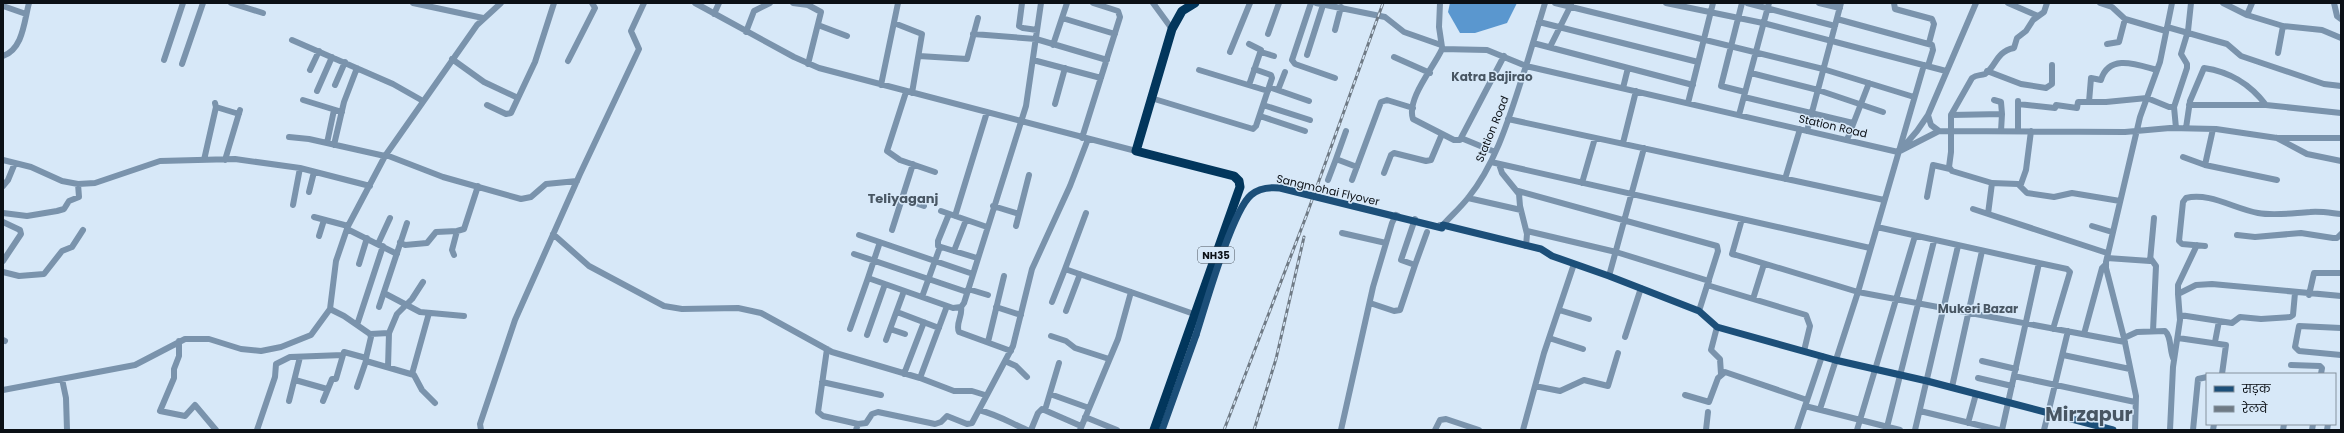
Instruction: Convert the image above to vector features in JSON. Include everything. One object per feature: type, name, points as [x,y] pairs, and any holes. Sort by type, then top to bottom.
[{"type":"highway","points":[[1136,151],[1172,29],[1182,11],[1195,3]]},
{"type":"highway","name":"NH35","points":[[1136,151],[1234,176],[1240,183],[1239,192],[1194,314],[1154,430]]},
{"type":"main road","name":"Sangmohai Flyover","points":[[1162,430],[1236,216],[1251,195],[1262,190],[1280,188],[1442,227],[1552,256]]},
{"type":"main road","points":[[1442,227],[1541,249],[1552,256],[1609,276],[1699,311],[1717,327],[1835,360],[1876,368],[1952,387],[2112,430]]},
{"type":"street","points":[[3,56],[16,48],[29,3]]},
{"type":"street","points":[[164,60],[183,3]]},
{"type":"street","points":[[182,64],[203,3]]},
{"type":"street","points":[[231,3],[262,13]]},
{"type":"street","points":[[413,3],[483,18]]},
{"type":"street","points":[[3,390],[135,366],[178,341],[200,337],[252,351],[270,350],[311,335],[330,309],[336,261],[348,228],[386,155],[422,101],[483,18],[501,3]]},
{"type":"street","points":[[487,105],[509,114],[535,62],[554,3]]},
{"type":"street","points":[[568,61],[595,8],[592,3]]},
{"type":"street","points":[[481,430],[480,424],[515,320],[638,49],[632,31],[644,3]]},
{"type":"street","points":[[694,3],[808,64],[909,93],[1020,120],[1085,139],[1136,151]]},
{"type":"street","points":[[714,14],[719,3]]},
{"type":"street","points":[[746,32],[754,11],[770,3]]},
{"type":"street","points":[[793,3],[808,4],[821,12],[808,64]]},
{"type":"street","points":[[881,85],[898,3]]},
{"type":"street","points":[[1022,3],[1019,26],[1037,30]]},
{"type":"street","points":[[1011,351],[957,330],[961,307],[968,291],[993,206],[1020,120],[1026,106],[1041,3]]},
{"type":"street","points":[[1053,45],[1067,3]]},
{"type":"street","points":[[827,349],[818,409],[820,415],[857,427],[866,423],[872,414],[878,412],[935,424],[941,422],[947,416],[970,424],[973,422],[985,395],[1011,351],[1037,256],[1070,186],[1085,139],[1120,14],[1093,3]]},
{"type":"street","points":[[1153,3],[1172,29]]},
{"type":"street","points":[[1230,52],[1250,3]]},
{"type":"street","points":[[1268,34],[1279,3]]},
{"type":"street","points":[[1311,3],[1292,60],[1295,64],[1335,78]]},
{"type":"street","points":[[1316,3],[1385,17],[1404,32],[1442,47],[1480,49],[1504,56],[1526,66],[1545,3]]},
{"type":"street","points":[[1440,3],[1439,28],[1442,47],[1430,73],[1421,82],[1413,108],[1413,119],[1442,134],[1458,140],[1461,138],[1495,152]]},
{"type":"street","points":[[1555,3],[1571,5],[1704,40],[1824,69],[1914,97]]},
{"type":"street","points":[[1666,3],[1711,11],[1763,23],[1946,71]]},
{"type":"street","points":[[1688,103],[1713,3]]},
{"type":"street","points":[[1742,3],[1721,86],[1744,95],[1853,123]]},
{"type":"street","points":[[1747,3],[1768,6],[1835,26]]},
{"type":"street","points":[[1807,131],[1840,6],[1819,3]]},
{"type":"street","points":[[1894,3],[1895,9],[1932,19],[1934,24],[1929,43]]},
{"type":"street","points":[[1898,152],[1917,131],[1928,114],[1976,3]]},
{"type":"street","points":[[2008,3],[2038,16]]},
{"type":"street","points":[[1950,169],[1951,115],[1972,78],[1987,71],[1999,55],[2005,50],[2014,48],[2017,38],[2026,31],[2038,16],[2044,12],[2047,3]]},
{"type":"street","points":[[2100,3],[2112,7],[2125,19],[2167,29],[2188,31],[2227,44],[2241,56],[2324,84],[2341,86]]},
{"type":"street","points":[[2084,334],[2102,268],[2107,258],[2137,131],[2157,70],[2172,3]]},
{"type":"street","points":[[2176,128],[2174,107],[2187,68],[2187,64],[2181,54],[2188,31],[2191,3]]},
{"type":"street","points":[[2223,3],[2247,15],[2283,26],[2322,30],[2341,38]]},
{"type":"street","points":[[2247,15],[2252,3]]},
{"type":"street","points":[[2334,3],[2337,16],[2341,19]]},
{"type":"street","points":[[1307,55],[1323,5]]},
{"type":"street","points":[[1550,47],[1571,5]]},
{"type":"street","points":[[3,6],[26,14]]},
{"type":"street","points":[[1739,115],[1768,6]]},
{"type":"street","points":[[1334,30],[1341,7]]},
{"type":"street","points":[[919,56],[968,58],[978,18]]},
{"type":"street","points":[[1062,18],[1115,34]]},
{"type":"street","points":[[1820,409],[1858,292],[1914,97],[1933,50],[1932,45],[1929,43],[1837,19]]},
{"type":"street","points":[[2107,44],[2119,42],[2125,19]]},
{"type":"street","points":[[1539,22],[1698,62]]},
{"type":"street","points":[[894,24],[922,34],[919,56],[909,93],[887,151],[898,159],[935,172]]},
{"type":"street","points":[[818,25],[847,36]]},
{"type":"street","points":[[2278,53],[2283,26]]},
{"type":"street","points":[[973,34],[1036,40],[1107,60]]},
{"type":"street","points":[[292,40],[345,62],[402,89],[422,101]]},
{"type":"street","points":[[1533,43],[1693,85]]},
{"type":"street","points":[[1249,44],[1259,48],[1261,52],[1274,56]]},
{"type":"street","points":[[310,70],[319,51]]},
{"type":"street","points":[[1249,85],[1261,52]]},
{"type":"street","points":[[1461,138],[1504,56]]},
{"type":"street","points":[[317,91],[332,57]]},
{"type":"street","points":[[1394,57],[1430,73]]},
{"type":"street","points":[[452,59],[484,82],[518,98]]},
{"type":"street","points":[[1033,60],[1101,78]]},
{"type":"street","points":[[335,85],[345,62]]},
{"type":"street","points":[[2089,102],[2091,78],[2102,80],[2106,69],[2118,62],[2126,62],[2157,70]]},
{"type":"street","name":"Station Road","points":[[1442,227],[1468,198],[1491,162],[1508,119],[1526,66],[1898,152]]},
{"type":"street","points":[[1987,71],[2015,82],[2046,88],[2052,84],[2052,66]]},
{"type":"street","points":[[334,145],[342,112],[357,68]]},
{"type":"street","points":[[1055,104],[1064,68]]},
{"type":"street","points":[[1623,88],[1628,68]]},
{"type":"street","points":[[2186,128],[2189,105],[2204,68],[2243,82],[2255,90],[2266,105]]},
{"type":"street","points":[[1151,98],[1255,128],[1260,116],[1271,75],[1254,69]]},
{"type":"street","points":[[1199,70],[1249,85],[1278,90],[1310,100]]},
{"type":"street","points":[[1278,90],[1284,72]]},
{"type":"street","points":[[1751,72],[1818,90],[1884,112]]},
{"type":"street","points":[[1847,140],[1869,83]]},
{"type":"street","points":[[1623,143],[1636,91]]},
{"type":"street","points":[[2018,131],[2018,103],[2055,108],[2056,105],[2077,108],[2078,102],[2147,98],[2169,107],[2174,107]]},
{"type":"street","points":[[303,100],[342,112]]},
{"type":"street","points":[[1352,180],[1381,102],[1387,100],[1413,108]]},
{"type":"street","points":[[1994,100],[2001,102],[2001,131]]},
{"type":"street","points":[[204,160],[215,105],[240,112],[225,160]]},
{"type":"street","points":[[1263,105],[1310,120]]},
{"type":"street","points":[[2189,105],[2266,105],[2341,113]]},
{"type":"street","points":[[326,143],[334,110]]},
{"type":"street","points":[[922,297],[940,247],[938,241],[952,215],[987,112]]},
{"type":"street","points":[[1928,114],[1932,125],[1939,131]]},
{"type":"street","points":[[1951,115],[2002,114]]},
{"type":"street","points":[[1260,116],[1305,131]]},
{"type":"street","points":[[1508,119],[1884,200]]},
{"type":"street","points":[[1898,152],[1939,131],[2137,131],[2186,128],[2213,129],[2277,138],[2341,138]]},
{"type":"street","points":[[1785,179],[1800,129]]},
{"type":"street","points":[[2205,165],[2213,129]]},
{"type":"street","points":[[1328,180],[1346,131]]},
{"type":"street","points":[[2021,184],[2026,170],[2030,131]]},
{"type":"street","points":[[1384,173],[1391,155],[1394,153],[1426,161],[1431,160],[1442,134]]},
{"type":"street","points":[[289,136],[386,155],[443,177],[521,199],[531,197],[546,184],[577,181]]},
{"type":"street","points":[[1582,183],[1595,138]]},
{"type":"street","points":[[2277,138],[2307,154],[2341,161]]},
{"type":"street","points":[[1609,276],[1644,148]]},
{"type":"street","points":[[2183,157],[2205,165],[2277,180]]},
{"type":"street","points":[[3,160],[15,162],[36,169],[62,181],[78,184],[95,183],[160,161],[235,159],[300,168],[370,186]]},
{"type":"street","points":[[1336,159],[1357,167]]},
{"type":"street","points":[[3,186],[8,180],[15,162]]},
{"type":"street","points":[[1491,162],[1870,248]]},
{"type":"street","points":[[892,230],[913,164]]},
{"type":"street","points":[[1499,164],[1502,173],[1518,191],[1521,210],[1527,231],[1526,246]]},
{"type":"street","points":[[1927,197],[1933,165],[1992,183],[2021,184]]},
{"type":"street","points":[[292,205],[300,168]]},
{"type":"street","points":[[309,192],[314,172]]},
{"type":"street","points":[[1016,226],[1029,175]]},
{"type":"street","points":[[1988,214],[1992,183]]},
{"type":"street","points":[[3,214],[34,216],[60,210],[69,201],[78,198],[78,184]]},
{"type":"street","points":[[2021,184],[2027,193],[2054,197],[2072,193],[2120,201]]},
{"type":"street","points":[[400,242],[406,245],[427,243],[436,232],[457,231],[464,229],[478,186]]},
{"type":"street","points":[[1518,191],[1625,219],[1715,245],[1718,251],[1699,311]]},
{"type":"street","points":[[2205,246],[2182,244],[2179,241],[2183,202],[2190,197],[2218,201],[2259,213],[2278,214],[2318,212],[2341,214]]},
{"type":"street","points":[[902,198],[924,206]]},
{"type":"street","points":[[1468,198],[1521,210]]},
{"type":"street","points":[[993,206],[1019,214]]},
{"type":"street","points":[[1973,209],[2107,258],[2147,262],[2151,259]]},
{"type":"street","points":[[941,211],[987,227]]},
{"type":"street","points":[[1052,302],[1086,213]]},
{"type":"street","points":[[1341,430],[1370,303],[1386,243],[1396,215],[1442,227]]},
{"type":"street","points":[[314,217],[348,228],[397,254]]},
{"type":"street","points":[[357,325],[390,218]]},
{"type":"street","points":[[2153,331],[2156,266],[2151,259],[2154,218]]},
{"type":"street","points":[[1414,219],[1401,260],[1415,265]]},
{"type":"street","points":[[1732,254],[1742,219]]},
{"type":"street","points":[[319,236],[324,220]]},
{"type":"street","points":[[954,251],[966,220]]},
{"type":"street","points":[[3,222],[20,230],[21,234],[3,261]]},
{"type":"street","points":[[379,307],[407,223]]},
{"type":"street","points":[[2092,226],[2112,232]]},
{"type":"street","points":[[1877,227],[2067,269],[2070,272],[2054,329]]},
{"type":"street","points":[[3,272],[19,276],[44,274],[62,251],[72,247],[84,230]]},
{"type":"street","points":[[454,255],[452,250],[457,231]]},
{"type":"street","points":[[1527,231],[1616,252],[1753,299],[1806,315],[1810,326],[1804,351]]},
{"type":"street","points":[[1370,303],[1398,311],[1427,232]]},
{"type":"street","points":[[1342,233],[1386,243]]},
{"type":"street","points":[[2237,235],[2255,237],[2301,233],[2337,238],[2341,234]]},
{"type":"street","points":[[553,234],[589,266],[654,302],[682,309],[749,310],[761,314],[827,349],[920,378],[954,392],[972,391],[985,395]]},
{"type":"street","points":[[859,235],[973,274]]},
{"type":"street","points":[[1857,430],[1915,236]]},
{"type":"street","points":[[359,264],[367,238]]},
{"type":"street","points":[[1887,426],[1934,240]]},
{"type":"street","points":[[850,329],[880,242]]},
{"type":"street","points":[[2170,430],[2174,360],[2180,315],[2178,285],[2197,245]]},
{"type":"street","points":[[1915,430],[1958,246]]},
{"type":"street","points":[[940,247],[977,258]]},
{"type":"street","points":[[1718,251],[1858,292],[2025,325],[2125,340],[2134,332],[2161,330],[2167,333],[2170,352],[2174,360]]},
{"type":"street","points":[[1952,387],[1982,251]]},
{"type":"street","points":[[854,254],[928,279],[968,291],[988,295]]},
{"type":"street","points":[[2107,258],[2130,369],[2135,402],[2135,430]]},
{"type":"street","points":[[1920,411],[2001,430],[2039,263]]},
{"type":"street","points":[[1523,430],[1549,338],[1574,264]]},
{"type":"street","points":[[1753,299],[1764,264]]},
{"type":"street","points":[[1065,269],[1194,314]]},
{"type":"street","points":[[2309,294],[2314,273],[2341,274]]},
{"type":"street","points":[[1066,311],[1080,274]]},
{"type":"street","points":[[988,342],[1004,276]]},
{"type":"street","points":[[868,278],[947,306],[961,307]]},
{"type":"street","points":[[388,366],[389,333],[397,314],[422,282]]},
{"type":"street","points":[[867,334],[885,284]]},
{"type":"street","points":[[2178,294],[2202,284],[2230,284],[2295,293],[2341,296]]},
{"type":"street","points":[[1625,337],[1641,288]]},
{"type":"street","points":[[886,340],[904,291]]},
{"type":"street","points":[[1031,430],[1040,410],[1045,410],[1081,428],[1088,408],[1118,339],[1131,292]]},
{"type":"street","points":[[384,293],[417,311],[464,316]]},
{"type":"street","points":[[2180,315],[2232,323],[2240,317],[2261,319],[2292,316],[2295,293]]},
{"type":"street","points":[[920,378],[947,306]]},
{"type":"street","points":[[996,307],[1021,316]]},
{"type":"street","points":[[330,309],[370,334],[389,333]]},
{"type":"street","points":[[1559,310],[1589,319]]},
{"type":"street","points":[[412,374],[429,312]]},
{"type":"street","points":[[896,312],[939,328]]},
{"type":"street","points":[[2215,342],[2219,320]]},
{"type":"street","points":[[904,374],[924,322]]},
{"type":"street","points":[[2341,328],[2299,326],[2296,347],[2299,351],[2341,355]]},
{"type":"street","points":[[1685,395],[1709,402],[1721,374],[1720,358],[1711,350],[1717,327]]},
{"type":"street","points":[[890,329],[905,334]]},
{"type":"street","points":[[2044,430],[2068,331]]},
{"type":"street","points":[[357,387],[366,360],[371,336],[370,334]]},
{"type":"street","points":[[1051,336],[1069,342],[1076,348],[1109,359]]},
{"type":"street","points":[[1549,338],[1583,349]]},
{"type":"street","points":[[2178,338],[2215,342],[2226,345],[2222,373]]},
{"type":"street","points":[[178,341],[179,356],[174,369],[174,378],[160,411],[185,416],[195,406],[216,430]]},
{"type":"street","points":[[258,427],[275,377],[276,364],[284,359],[343,355],[344,352],[412,374],[417,377],[422,390],[435,403]]},
{"type":"street","points":[[1535,386],[1560,391],[1584,380],[1608,386],[1618,353]]},
{"type":"street","points":[[323,401],[332,378],[336,379],[343,355]]},
{"type":"street","points":[[2063,355],[2130,369]]},
{"type":"street","points":[[1797,430],[1822,356]]},
{"type":"street","points":[[289,401],[300,357]]},
{"type":"street","points":[[1005,360],[1016,366],[1026,377]]},
{"type":"street","points":[[1982,361],[2016,368]]},
{"type":"street","points":[[1045,410],[1059,363]]},
{"type":"street","points":[[2291,365],[2320,366],[2322,368],[2321,373]]},
{"type":"street","points":[[1721,374],[1731,372],[1820,409],[1900,430]]},
{"type":"street","points":[[2014,376],[2135,402]]},
{"type":"street","points":[[1978,378],[2012,386]]},
{"type":"street","points":[[2193,430],[2198,379],[2206,378]]},
{"type":"street","points":[[62,379],[66,398],[67,430]]},
{"type":"street","points":[[295,380],[327,389]]},
{"type":"street","points":[[822,382],[881,395]]},
{"type":"street","points":[[1050,394],[1088,408]]},
{"type":"street","points":[[1968,423],[1976,394]]},
{"type":"street","points":[[978,410],[1000,416],[1008,422],[1027,430]]},
{"type":"street","points":[[1706,430],[1708,412]]},
{"type":"street","points":[[1085,417],[1117,430]]},
{"type":"street","points":[[1435,430],[1440,420],[1446,419],[1472,429],[1479,430]]},
{"type":"water","points":[[1450,3],[1517,3],[1507,23],[1475,33],[1460,33],[1448,12]]},
{"type":"railway","points":[[1224,430],[1307,214],[1383,3]]},
{"type":"railway","points":[[1254,430],[1276,359],[1304,237]]},
{"type":"district","name":"Katra Bajirao","points":[[1492,76]]},
{"type":"district","name":"Teliyaganj","points":[[903,198]]},
{"type":"district","name":"Mukeri Bazar","points":[[1978,308]]},
{"type":"district","name":"Mirzapur","points":[[2089,414]]}]
